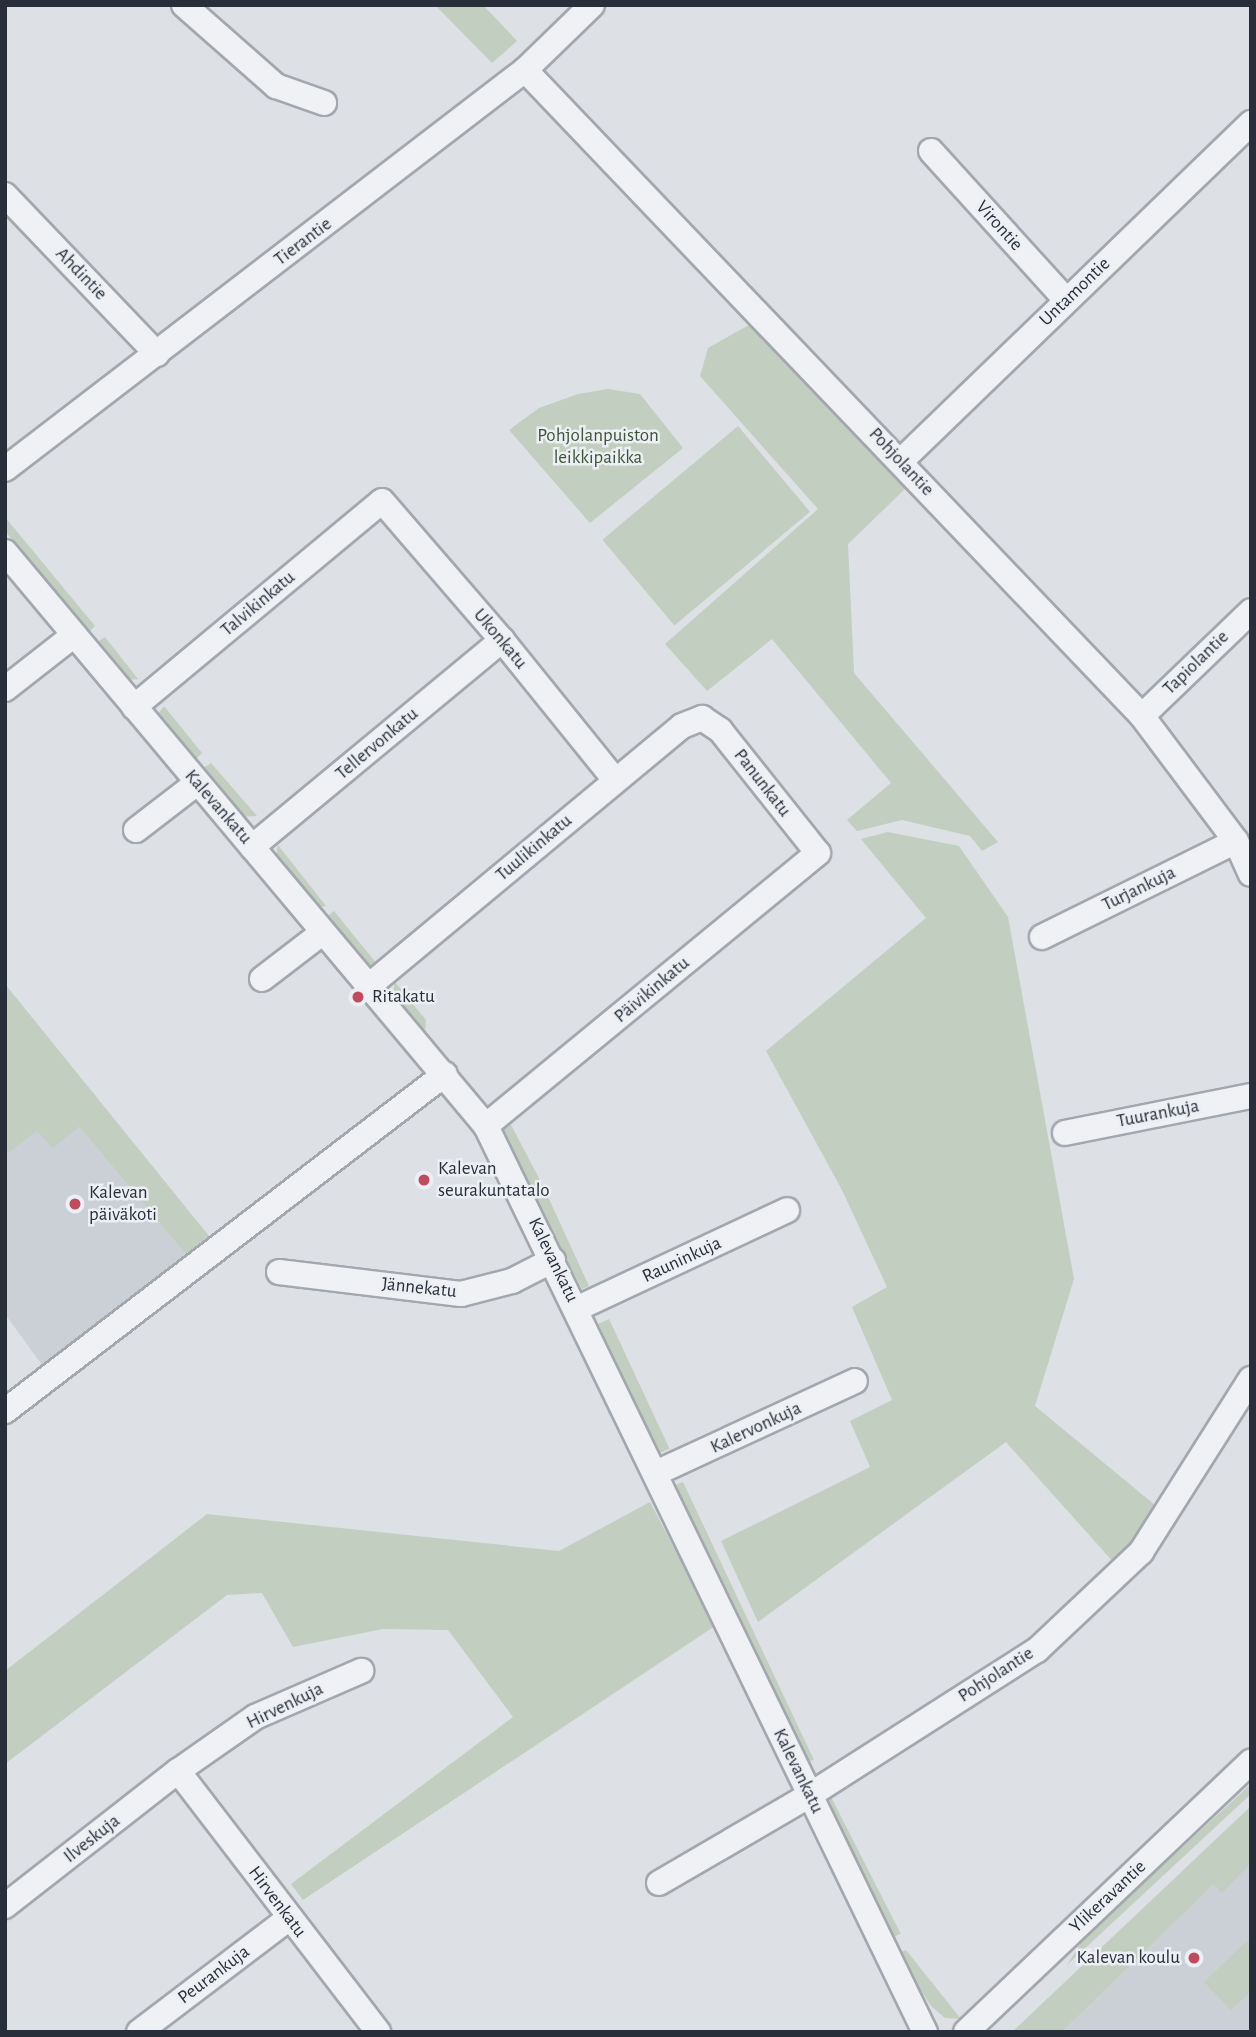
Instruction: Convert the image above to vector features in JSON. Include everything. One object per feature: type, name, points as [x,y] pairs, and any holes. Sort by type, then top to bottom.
[{"type":"street","points":[[184,5],[276,86],[324,103]]},
{"type":"street","name":"Tierantie","points":[[5,469],[525,70],[592,5]]},
{"type":"street","name":"Pohjolantie","points":[[525,70],[1142,716],[1236,841],[1251,874]]},
{"type":"street","name":"Untamontie","points":[[901,461],[1251,123]]},
{"type":"street","name":"Virontie","points":[[931,151],[1066,300]]},
{"type":"street","name":"Ahdintie","points":[[5,195],[157,354]]},
{"type":"street","name":"Ukonkatu","points":[[382,501],[502,640],[615,780]]},
{"type":"street","name":"Talvikinkatu","points":[[134,707],[382,501]]},
{"type":"street","name":"Kalevankatu","points":[[5,552],[322,933],[445,1073],[486,1126],[925,2032]]},
{"type":"street","name":"Tapiolantie","points":[[1142,716],[1251,611]]},
{"type":"street","points":[[5,689],[74,635]]},
{"type":"street","name":"Tellervonkatu","points":[[253,847],[502,640]]},
{"type":"street","name":"Tuulikinkatu","points":[[370,985],[682,726],[702,718]]},
{"type":"street","name":"Panunkatu","points":[[702,718],[720,730],[818,853]]},
{"type":"street","points":[[136,830],[197,783]]},
{"type":"street","name":"Turjankuja","points":[[1042,937],[1236,841]]},
{"type":"street","name":"Päivikinkatu","points":[[486,1126],[818,853]]},
{"type":"street","points":[[262,979],[322,933]]},
{"type":"street","points":[[5,1411],[445,1073]]},
{"type":"street","name":"Tuurankuja","points":[[1065,1133],[1251,1096]]},
{"type":"street","name":"Rauninkuja","points":[[576,1309],[787,1210]]},
{"type":"street","name":"Jännekatu","points":[[279,1272],[461,1294],[512,1281],[553,1260]]},
{"type":"street","name":"Pohjolantie","points":[[659,1883],[810,1795],[1037,1650],[1141,1552],[1251,1378]]},
{"type":"street","name":"Kalervonkuja","points":[[656,1474],[855,1381]]},
{"type":"street","name":"Hirvenkuja","points":[[178,1771],[255,1717],[361,1671]]},
{"type":"street","name":"Ylikeravantie","points":[[966,2032],[1251,1762]]},
{"type":"street","name":"Ilveskuja","points":[[5,1906],[178,1771]]},
{"type":"street","name":"Hirvenkatu","points":[[178,1771],[378,2032]]},
{"type":"street","name":"Peurankuja","points":[[140,2031],[289,1918]]},
{"type":"shaded area","name":"Kalevan päiväkoti","points":[[78,1126],[186,1254],[42,1365],[5,1314],[5,1155],[37,1130]]},
{"type":"shaded area","name":"Kalevan koulu","points":[[1251,1848],[1251,2032],[1062,2032],[1214,1884]]},
{"type":"green space","points":[[435,5],[483,5],[517,41],[492,63]]},
{"type":"green space","points":[[756,321],[906,488],[848,544],[854,673],[998,842],[982,851],[970,836],[902,820],[857,831],[847,820],[891,783],[772,639],[707,691],[665,644],[818,509],[700,376],[708,348]]},
{"type":"green space","name":"Pohjolanpuiston leikkipaikka","points":[[608,389],[640,394],[683,448],[590,523],[509,430],[539,408],[578,394]]},
{"type":"green space","points":[[738,426],[810,512],[674,626],[602,540]]},
{"type":"green space","points":[[5,517],[95,626],[88,633],[5,531]]},
{"type":"green space","points":[[105,637],[138,679],[127,680],[98,642]]},
{"type":"green space","points":[[164,706],[202,753],[195,760],[157,715]]},
{"type":"green space","points":[[211,763],[257,816],[242,817],[202,769]]},
{"type":"green space","points":[[888,832],[959,846],[1008,917],[1074,1279],[1035,1406],[1161,1510],[1115,1564],[1006,1442],[758,1622],[721,1541],[870,1467],[850,1421],[892,1400],[852,1307],[887,1287],[842,1190],[766,1051],[926,918],[861,839]]},
{"type":"green space","points":[[278,845],[326,906],[317,908],[276,856]]},
{"type":"green space","points":[[334,911],[376,962],[368,969],[326,917]]},
{"type":"green space","points":[[394,981],[426,1020],[425,1032],[394,997]]},
{"type":"green space","points":[[5,984],[209,1236],[186,1254],[79,1127],[53,1148],[37,1131],[5,1155]]},
{"type":"green space","points":[[511,1125],[542,1184],[589,1286],[582,1289],[501,1131]]},
{"type":"green space","points":[[609,1319],[669,1449],[659,1454],[598,1324]]},
{"type":"green space","points":[[683,1482],[814,1760],[808,1761],[675,1485]]},
{"type":"green space","points":[[650,1502],[715,1626],[303,1900],[291,1884],[513,1717],[448,1630],[383,1629],[293,1647],[262,1593],[227,1595],[5,1764],[5,1671],[207,1514],[559,1551]]},
{"type":"green space","points":[[1251,1784],[1251,1794],[1067,1965],[1084,1938]]},
{"type":"green space","points":[[829,1793],[901,1934],[893,1938],[821,1797]]},
{"type":"green space","points":[[1251,1806],[1251,1863],[1222,1893],[1214,1884],[1062,2032],[1012,2032]]},
{"type":"green space","points":[[1247,1941],[1251,1944],[1251,1991],[1231,2010],[1204,1982]]},
{"type":"green space","points":[[906,1950],[961,2019],[945,2018],[931,2006],[907,1969],[901,1952]]},
{"type":"place","name":"Ritakatu","points":[[358,997]]},
{"type":"place","name":"Kalevan seurakuntatalo","points":[[424,1180]]},
{"type":"place","name":"Kalevan päiväkoti","points":[[75,1204]]},
{"type":"place","name":"Kalevan koulu","points":[[1194,1958]]}]
